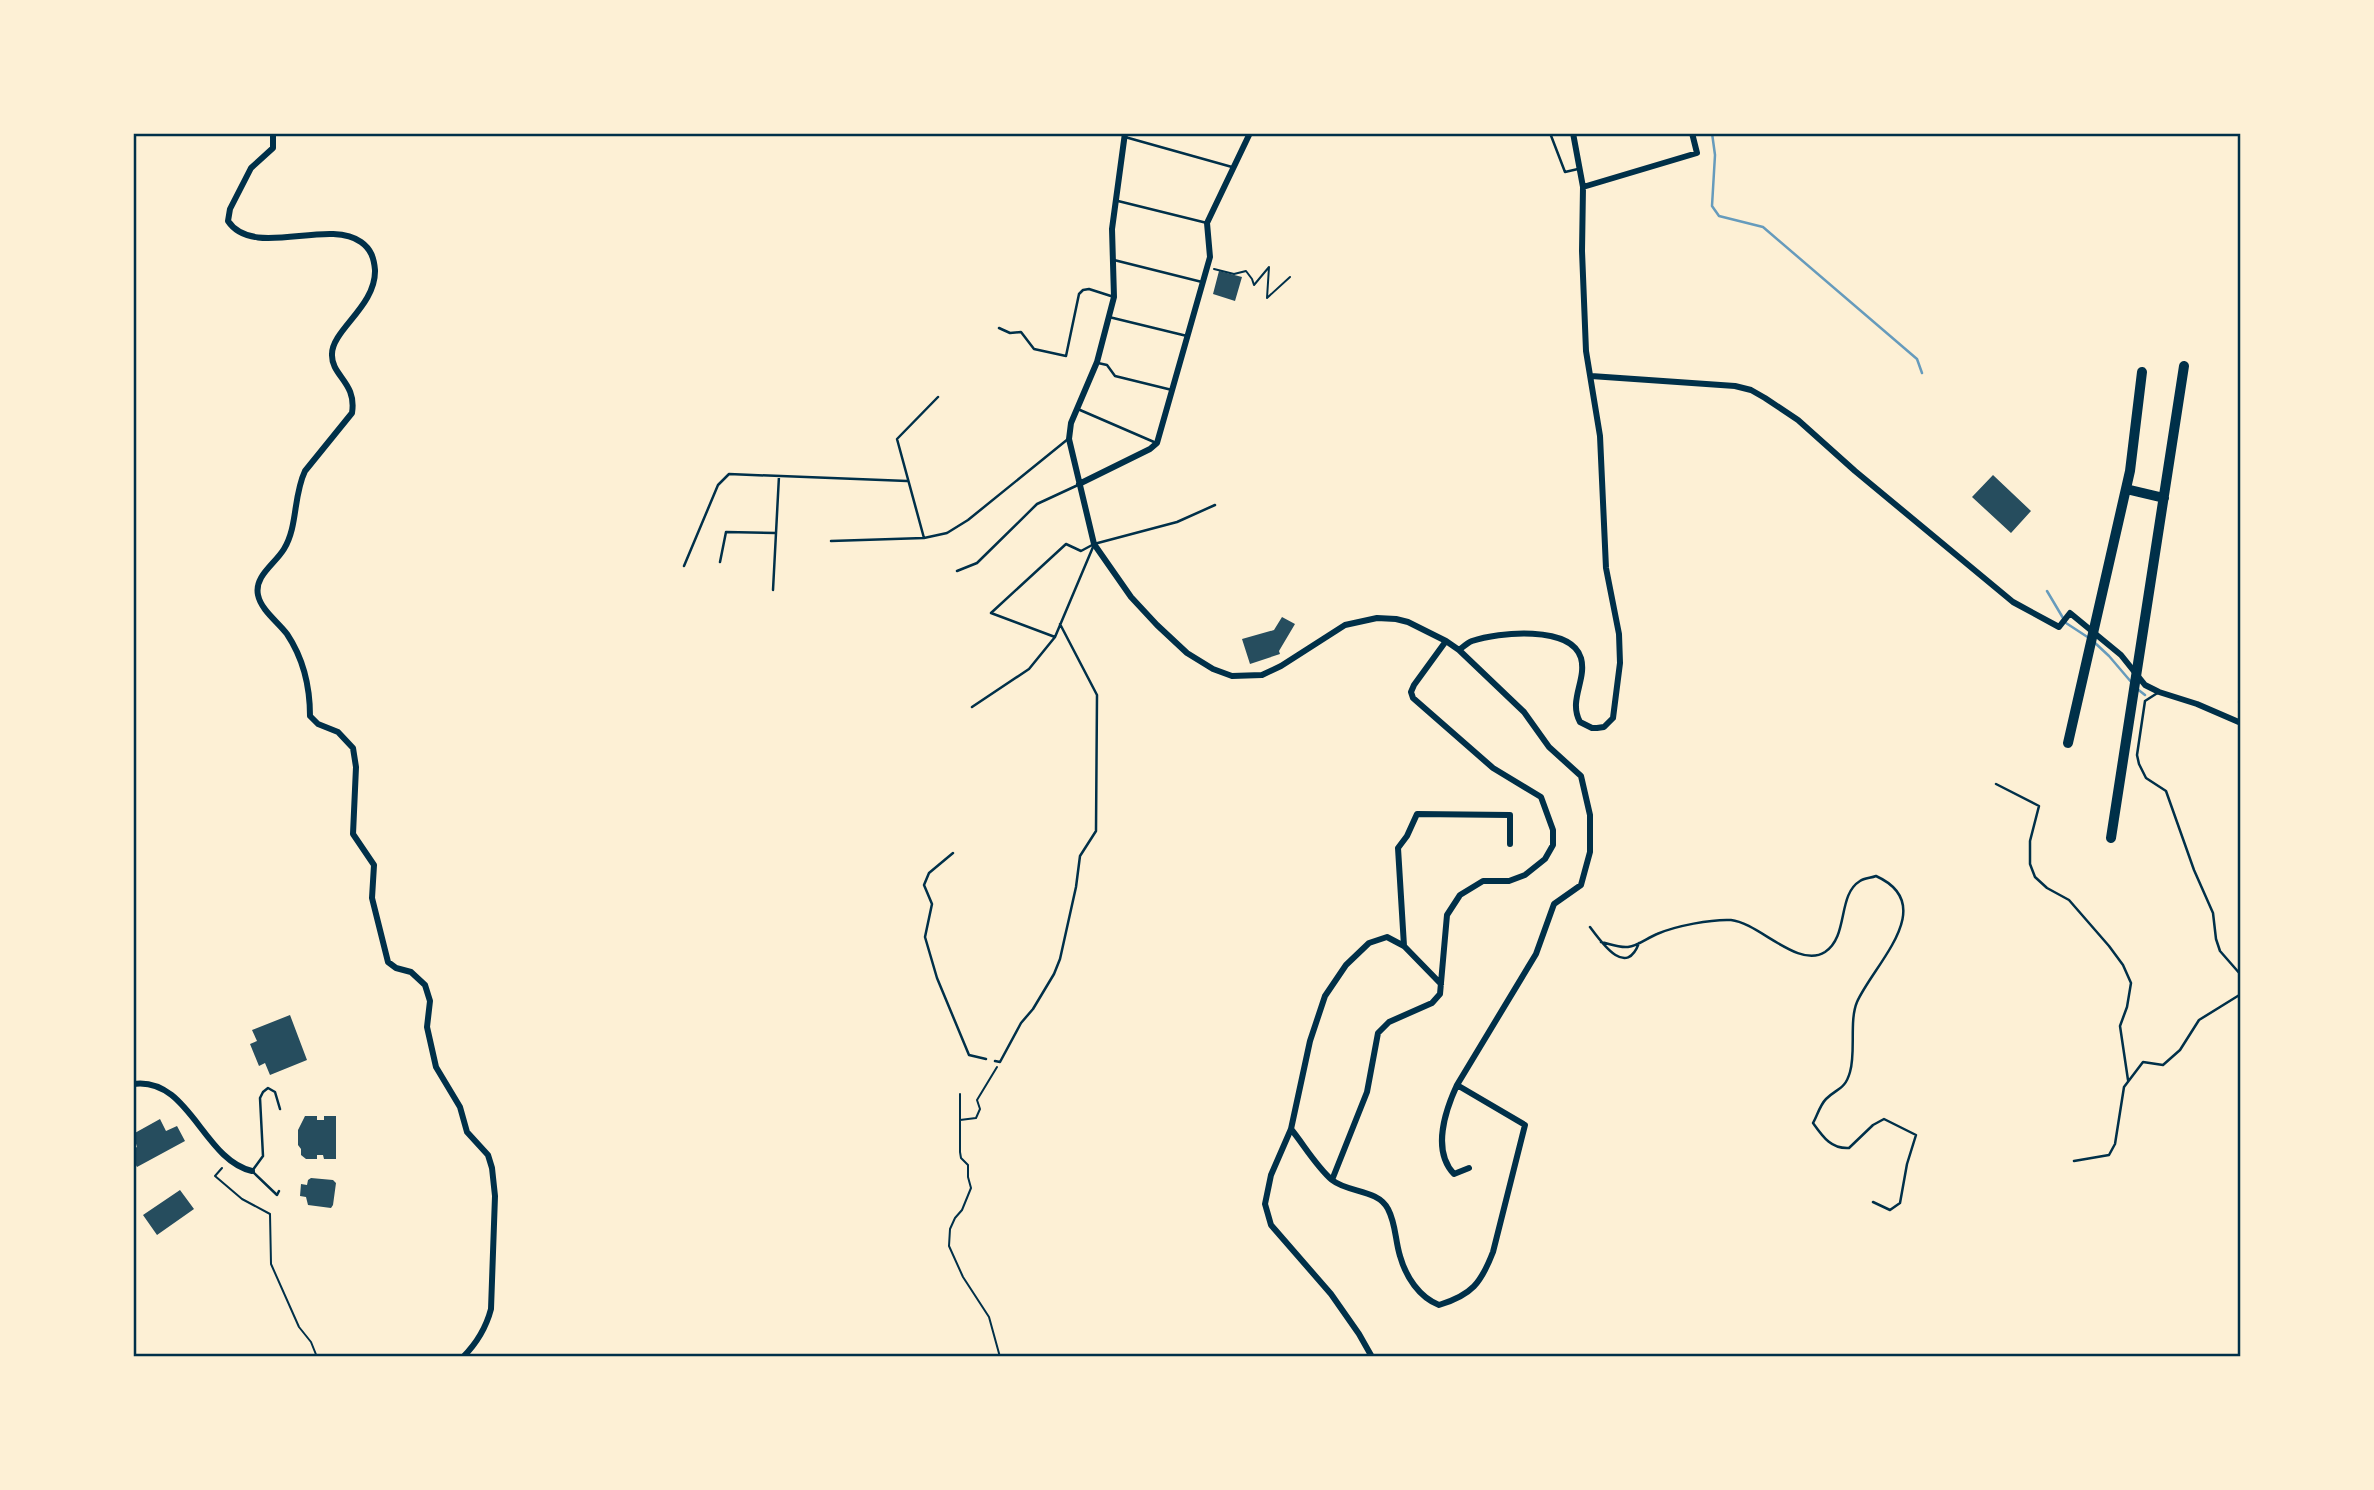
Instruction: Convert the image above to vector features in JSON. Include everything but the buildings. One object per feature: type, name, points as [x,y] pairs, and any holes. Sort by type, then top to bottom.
[{"type":"highway","points":[[2111,838],[2184,366]]},
{"type":"highway","points":[[2068,743],[2126,489],[2142,372]]},
{"type":"highway","points":[[2126,489],[2164,498]]},
{"type":"street","points":[[273,133],[273,148],[251,168],[230,209],[228,221],[234,230],[264,237],[349,236],[370,250],[375,276],[369,295],[334,343],[331,354],[334,366],[350,388],[354,401],[352,413],[305,471],[300,481],[291,534],[285,548],[262,576],[258,584],[258,595],[262,605],[294,646],[310,695],[310,716],[318,724],[338,732],[353,748],[356,767],[353,834],[374,865],[372,898],[388,962],[396,968],[411,972],[425,985],[430,1001],[426,1027],[436,1067],[460,1107],[467,1132],[488,1155],[492,1168],[495,1196],[491,1309],[476,1344],[463,1357]]},
{"type":"street","points":[[1079,484],[1157,443],[1210,257],[1207,223],[1250,133]]},
{"type":"street","points":[[1458,650],[1470,642],[1497,636],[1541,635],[1566,641],[1577,650],[1582,664],[1576,703],[1580,722],[1597,728],[1604,727],[1613,718],[1619,634],[1606,568],[1601,450],[1586,351],[1582,251],[1583,187],[1573,133]]},
{"type":"street","points":[[1583,187],[1697,153],[1692,133]]},
{"type":"street","points":[[1125,135],[1112,229],[1114,297],[1097,362],[1071,423],[1069,439],[1094,544],[1131,597],[1187,653],[1213,669],[1231,676],[1262,675],[1345,625],[1377,618],[1408,622],[1458,650],[1519,707],[1549,747],[1581,776],[1590,815],[1590,852],[1581,885],[1554,904],[1536,954],[1457,1085],[1447,1112],[1443,1133],[1446,1165],[1454,1174],[1469,1168]]},
{"type":"street","points":[[1591,376],[1735,386],[1751,390],[1798,420],[2013,603],[2059,626],[2070,613],[2109,643],[2145,685],[2241,723]]},
{"type":"street","points":[[1332,1180],[1367,1092],[1378,1032],[1389,1022],[1432,1003],[1440,994],[1447,915],[1460,895],[1483,881],[1509,881],[1525,875],[1545,859],[1554,838],[1541,797],[1493,768],[1413,698],[1411,692],[1414,685],[1446,641]]},
{"type":"street","points":[[1404,946],[1398,848],[1418,814],[1510,815],[1510,844]]},
{"type":"street","points":[[1372,1357],[1331,1294],[1271,1225],[1265,1205],[1271,1175],[1290,1129],[1310,1041],[1330,985],[1346,965],[1375,939],[1387,937],[1404,946],[1441,984]]},
{"type":"street","points":[[133,1084],[142,1082],[165,1088],[231,1163],[252,1171]]},
{"type":"street","points":[[1290,1129],[1332,1180],[1349,1189],[1377,1197],[1387,1206],[1396,1232],[1399,1255],[1416,1288],[1427,1300],[1439,1305],[1466,1295],[1477,1285],[1493,1252],[1525,1125],[1457,1085]]},
{"type":"lane","points":[[1550,133],[1565,172],[1581,169]]},
{"type":"lane","points":[[1125,135],[1232,167]]},
{"type":"lane","points":[[1115,200],[1207,223]]},
{"type":"lane","points":[[1114,260],[1202,282]]},
{"type":"lane","points":[[999,328],[1010,333],[1021,332],[1034,349],[1066,356],[1075,310],[1083,290],[1089,289],[1114,297]]},
{"type":"lane","points":[[1109,317],[1187,337]]},
{"type":"lane","points":[[1097,362],[1107,365],[1115,376],[1172,390]]},
{"type":"lane","points":[[924,538],[897,439],[938,397]]},
{"type":"lane","points":[[1077,409],[1157,443]]},
{"type":"lane","points":[[831,541],[924,538],[947,533],[968,520],[1069,439]]},
{"type":"lane","points":[[684,566],[722,481],[729,474],[908,481]]},
{"type":"lane","points":[[773,590],[779,476]]},
{"type":"lane","points":[[957,571],[977,563],[1037,504],[1079,484]]},
{"type":"lane","points":[[1055,638],[992,613],[1066,544],[1081,551],[1094,544],[1177,522],[1215,505]]},
{"type":"lane","points":[[720,562],[726,532],[777,533]]},
{"type":"lane","points":[[972,706],[1029,669],[1055,638],[1094,544]]},
{"type":"lane","points":[[995,1061],[1000,1062],[1021,1023],[1033,1009],[1054,974],[1060,959],[1080,856],[1096,831],[1097,695],[1060,624]]},
{"type":"lane","points":[[2159,692],[2145,701],[2138,764],[2146,778],[2166,791],[2194,870],[2213,913],[2220,951],[2241,975]]},
{"type":"lane","points":[[1996,784],[2039,806],[2030,841],[2030,864],[2035,877],[2047,888],[2070,900],[2123,965],[2131,983],[2120,1026],[2128,1080]]},
{"type":"lane","points":[[953,853],[929,873],[924,885],[932,904],[925,937],[937,978],[969,1055],[986,1059]]},
{"type":"lane","points":[[1601,942],[1622,947],[1679,927],[1735,921],[1800,954],[1812,956],[1824,952],[1832,945],[1840,931],[1849,897],[1859,881],[1876,876],[1890,883],[1900,895],[1904,912],[1899,934],[1855,1006],[1850,1072],[1843,1088],[1825,1100],[1813,1123],[1824,1139],[1838,1149],[1849,1148],[1873,1125],[1884,1119],[1916,1135],[1907,1164],[1900,1203],[1890,1210],[1873,1202]]},
{"type":"lane","points":[[1590,927],[1609,952],[1631,958],[1639,943]]},
{"type":"lane","points":[[2074,1161],[2109,1155],[2115,1144],[2124,1087],[2128,1080],[2143,1062],[2159,1066],[2173,1058],[2186,1044],[2199,1020],[2239,994]]},
{"type":"lane","points":[[279,1191],[276,1195],[252,1171],[263,1156],[260,1098],[268,1088],[275,1092],[280,1109]]},
{"type":"path","points":[[1219,270],[1234,274],[1246,271],[1254,285],[1269,267],[1267,298],[1290,277]]},
{"type":"path","points":[[959,1120],[976,1118],[980,1109],[976,1100],[1000,1062]]},
{"type":"path","points":[[960,1094],[960,1153],[968,1165],[971,1188],[950,1229],[948,1246],[963,1278],[989,1317],[1000,1357]]},
{"type":"path","points":[[222,1168],[215,1177],[242,1199],[270,1214],[271,1264],[299,1327],[311,1342],[317,1357]]},
{"type":"waterway","points":[[1712,133],[1715,155],[1712,206],[1719,216],[1763,227],[1917,359],[1922,373]]},
{"type":"waterway","points":[[2047,591],[2066,623],[2089,638]]},
{"type":"waterway","points":[[2094,642],[2132,683]]},
{"type":"waterway","points":[[2136,688],[2145,695]]}]
